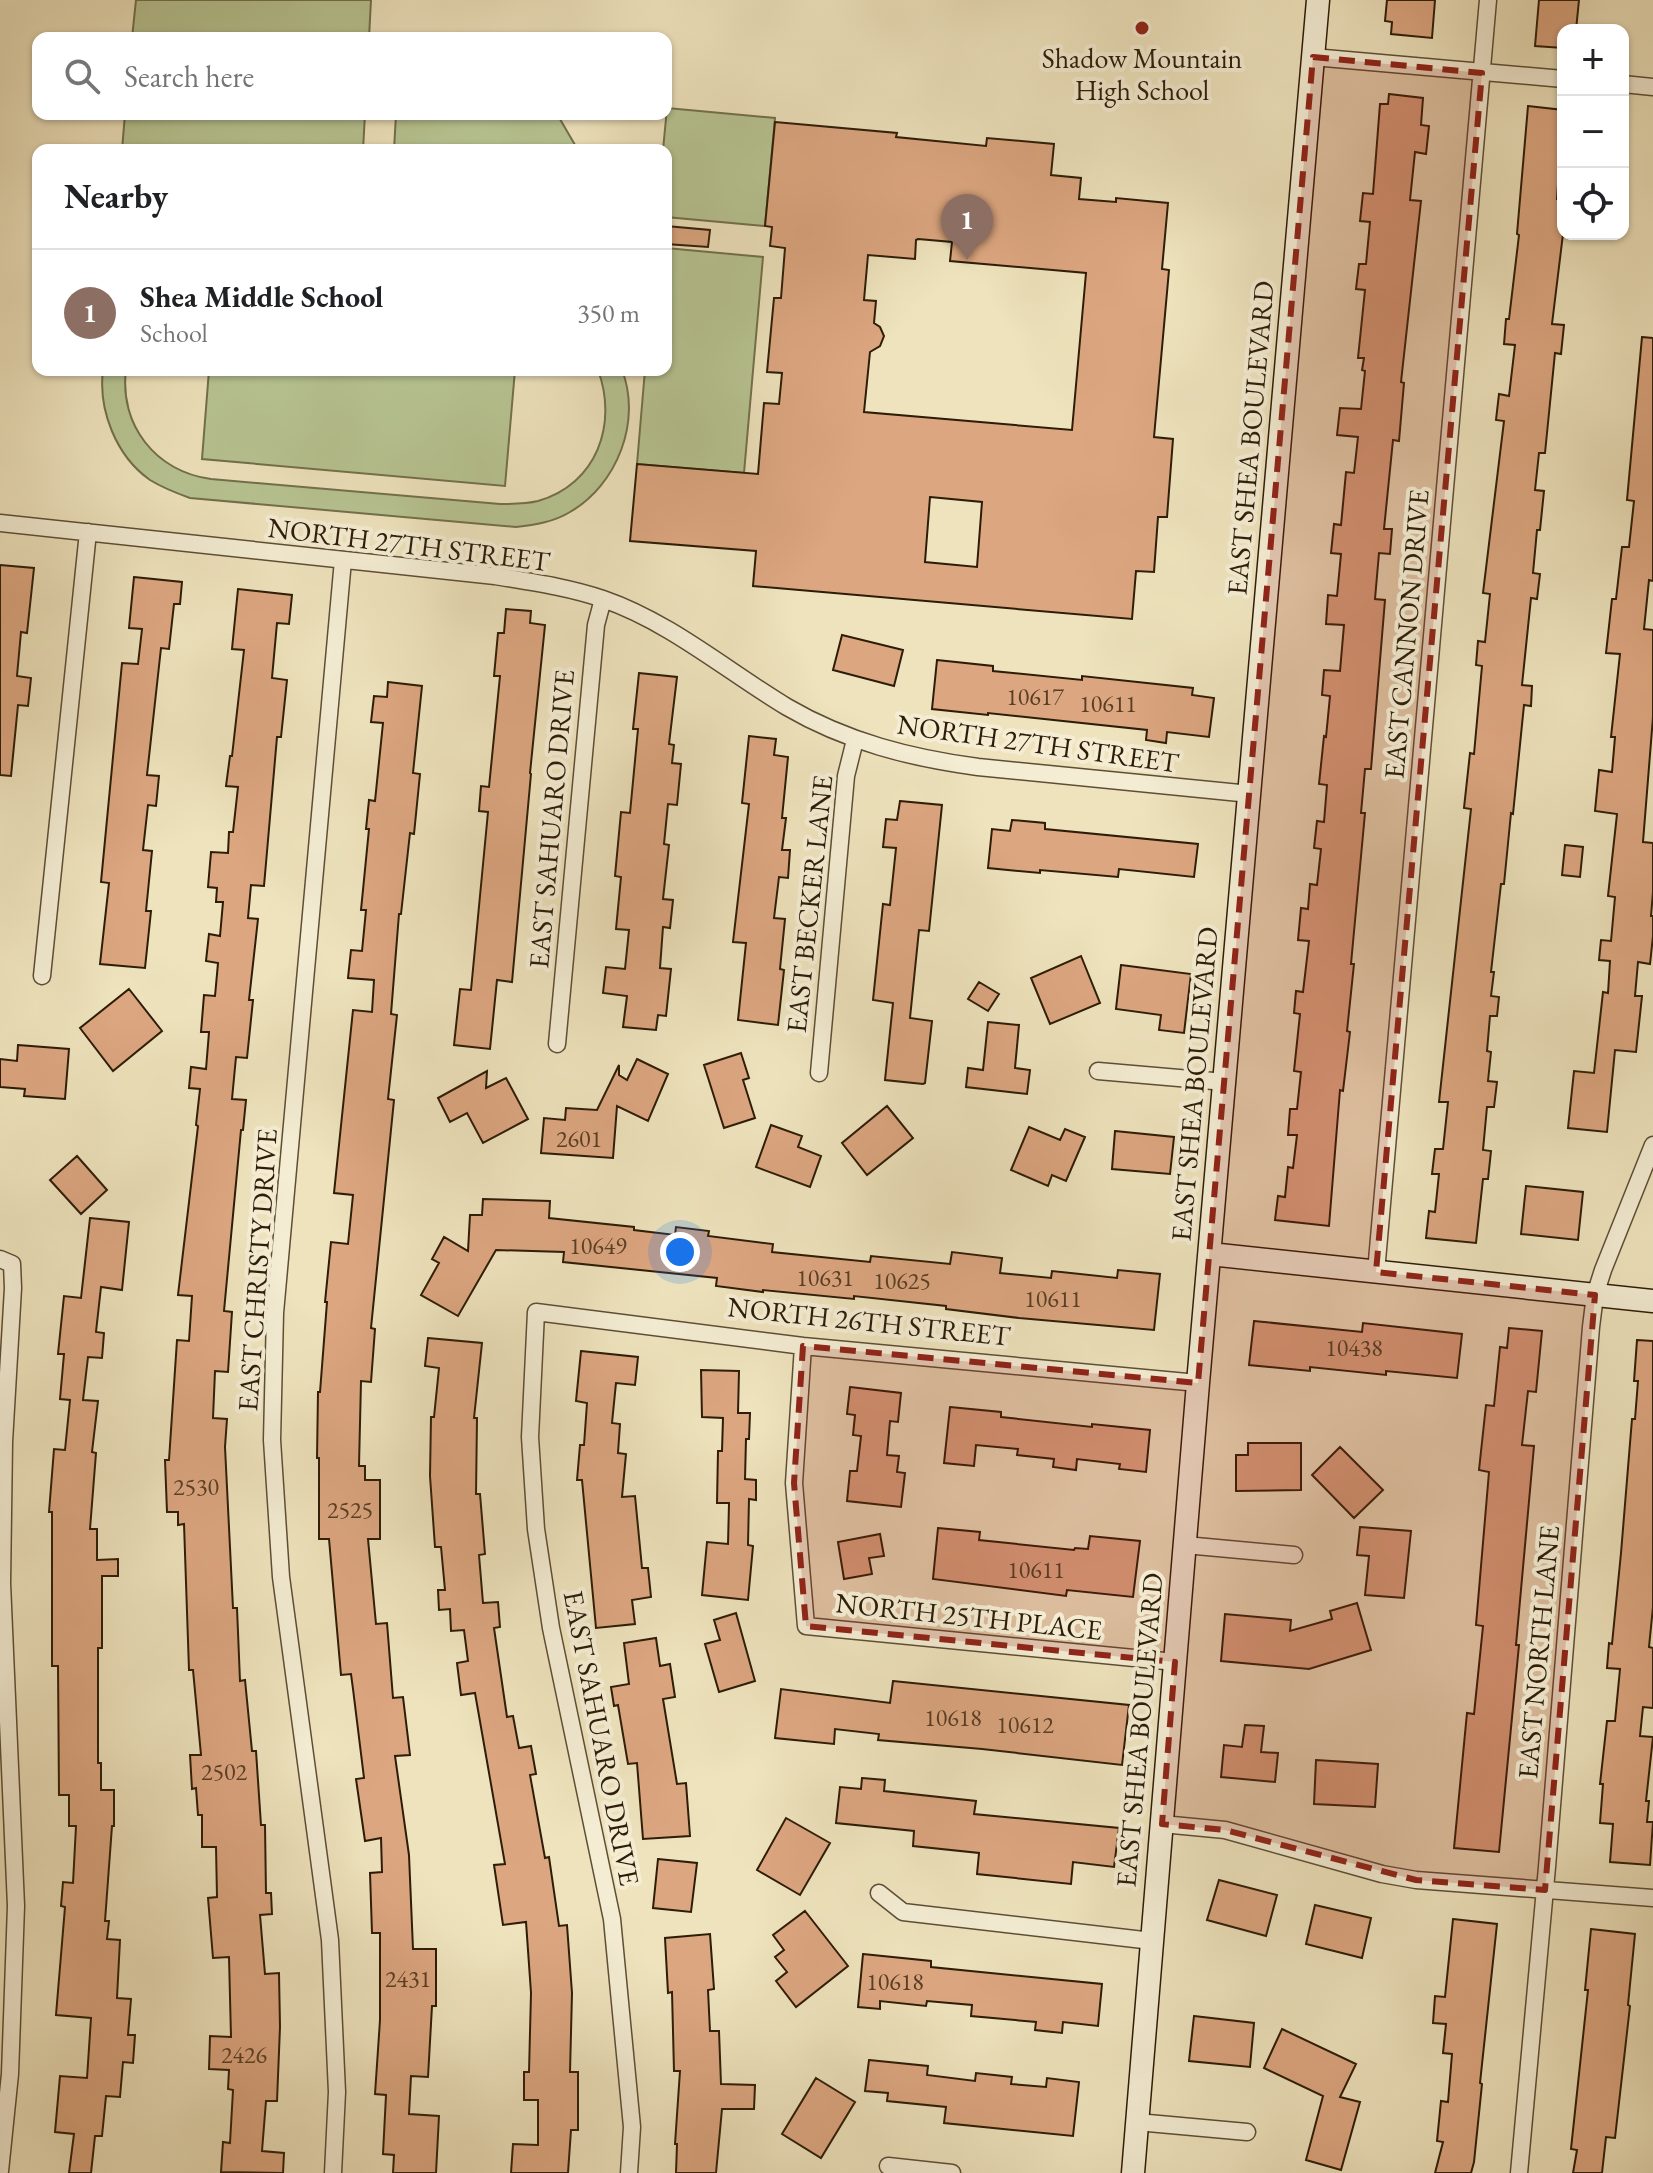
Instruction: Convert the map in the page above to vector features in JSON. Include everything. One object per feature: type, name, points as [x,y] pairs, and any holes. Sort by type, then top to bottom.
[{"type":"street","name":"EAST SHEA BOULEVARD","points":[[1133,2173],[1318,0]]},
{"type":"street","name":"EAST CANNON DRIVE","points":[[1376,1272],[1488,0]]},
{"type":"street","points":[[1313,57],[1557,79]]},
{"type":"street","points":[[1629,85],[1653,87]]},
{"type":"street","name":"NORTH 27TH STREET","points":[[0,523],[537,583],[603,599],[662,627],[790,709],[855,740],[897,753],[937,762],[1250,794]]},
{"type":"street","points":[[42,976],[88,532]]},
{"type":"street","name":"EAST CHRISTY DRIVE","points":[[333,2173],[337,2092],[330,1940],[281,1577],[272,1440],[275,1313],[343,560]]},
{"type":"street","name":"EAST SAHUARO DRIVE","points":[[557,1044],[596,625],[603,599]]},
{"type":"street","name":"EAST BECKER LANE","points":[[819,1073],[846,776],[855,740]]},
{"type":"street","points":[[1098,1071],[1225,1082]]},
{"type":"street","name":"EAST NORTH LANE","points":[[1519,2173],[1595,1295],[1653,1145]]},
{"type":"street","points":[[1210,1254],[1653,1301]]},
{"type":"street","points":[[0,2171],[10,2074],[16,1906],[2,1583],[4,1442],[13,1288],[6,1262]]},
{"type":"street","name":"EAST SAHUARO DRIVE","points":[[536,1312],[530,1437],[536,1529],[551,1628],[612,1919],[632,2127],[629,2173]]},
{"type":"street","name":"NORTH 26TH STREET","points":[[536,1312],[803,1346],[1198,1383]]},
{"type":"street","name":"NORTH 25TH PLACE","points":[[803,1346],[794,1483],[806,1626],[1175,1662]]},
{"type":"street","points":[[1185,1545],[1294,1555]]},
{"type":"street","points":[[1162,1824],[1225,1830],[1409,1879],[1653,1898]]},
{"type":"street","points":[[879,1893],[903,1912],[1152,1941]]},
{"type":"street","points":[[1137,2122],[1247,2132]]},
{"type":"street","points":[[888,2166],[952,2173]]},
{"type":"highlighted area","points":[[1313,57],[1482,73],[1376,1272],[1595,1295],[1545,1890],[1416,1880],[1225,1830],[1162,1824],[1175,1662],[806,1626],[794,1483],[803,1346],[1198,1383]]},
{"type":"green space","points":[[136,0],[371,0],[369,32],[133,32]]},
{"type":"green space","points":[[672,108],[775,118],[765,226],[672,218],[672,144],[664,144],[666,120],[672,120]]},
{"type":"green space","points":[[124,120],[365,120],[363,144],[122,144]]},
{"type":"green space","points":[[396,120],[560,120],[574,144],[394,144]]},
{"type":"green space","points":[[672,249],[763,257],[744,473],[637,464],[644,376],[672,376]]},
{"type":"green space","points":[[103,376],[126,376],[125,390],[135,427],[158,456],[191,475],[500,504],[533,502],[558,493],[575,481],[588,466],[598,449],[603,431],[604,390],[600,376],[624,376],[629,410],[621,450],[601,486],[564,515],[516,527],[190,498],[150,480],[128,458],[112,431],[103,401]]},
{"type":"green space","points":[[209,376],[514,376],[505,486],[202,459]]},
{"type":"building","points":[[1387,0],[1435,0],[1432,38],[1391,34],[1392,22],[1385,21]]},
{"type":"building","points":[[1539,0],[1579,0],[1577,24],[1557,24],[1557,48],[1535,46]]},
{"type":"building","points":[[1389,94],[1423,98],[1421,125],[1429,126],[1426,154],[1415,152],[1410,200],[1421,201],[1401,382],[1404,383],[1399,441],[1393,440],[1384,529],[1392,529],[1390,554],[1379,553],[1375,599],[1385,600],[1371,769],[1365,769],[1361,813],[1365,813],[1351,964],[1354,964],[1347,1031],[1350,1032],[1343,1091],[1340,1090],[1329,1226],[1275,1220],[1278,1196],[1285,1197],[1288,1167],[1293,1168],[1297,1135],[1288,1135],[1290,1109],[1297,1109],[1301,1072],[1294,1071],[1300,1014],[1294,1013],[1296,991],[1303,992],[1309,941],[1298,940],[1301,908],[1308,909],[1310,884],[1317,885],[1321,849],[1314,848],[1317,821],[1324,822],[1327,785],[1319,784],[1330,696],[1322,695],[1324,670],[1340,671],[1344,625],[1326,624],[1328,595],[1337,596],[1341,554],[1331,553],[1334,524],[1341,525],[1346,472],[1354,473],[1358,437],[1337,435],[1340,408],[1361,409],[1365,371],[1362,370],[1364,358],[1358,358],[1365,290],[1356,289],[1359,264],[1366,264],[1370,222],[1360,221],[1363,193],[1373,194],[1380,104],[1388,104]]},
{"type":"building","points":[[1528,106],[1557,109],[1557,240],[1562,240],[1552,324],[1564,325],[1561,354],[1555,353],[1545,453],[1539,453],[1535,490],[1544,491],[1533,573],[1540,574],[1537,599],[1531,598],[1522,685],[1532,686],[1531,706],[1524,705],[1513,814],[1491,972],[1494,972],[1491,996],[1499,997],[1497,1016],[1490,1016],[1488,1081],[1497,1082],[1494,1107],[1487,1107],[1483,1150],[1491,1151],[1488,1179],[1483,1179],[1476,1243],[1426,1238],[1429,1211],[1435,1212],[1439,1174],[1432,1174],[1435,1149],[1443,1149],[1448,1102],[1439,1102],[1471,809],[1464,808],[1470,753],[1474,754],[1482,666],[1476,665],[1478,641],[1485,642],[1490,594],[1483,593],[1504,421],[1496,420],[1499,394],[1509,396],[1515,345],[1504,344]]},
{"type":"building","points":[[775,122],[897,133],[896,137],[986,146],[987,138],[1054,144],[1051,175],[1081,178],[1079,199],[1116,202],[1116,198],[1168,203],[1162,269],[1169,270],[1154,437],[1173,439],[1167,517],[1158,517],[1154,572],[1136,571],[1132,619],[753,586],[756,551],[630,541],[637,464],[758,474],[764,403],[779,404],[782,373],[767,372],[774,298],[781,298],[785,248],[770,246],[772,227],[765,226]],"holes":[[[918,239],[952,242],[950,261],[1086,273],[1072,430],[864,412],[870,352],[880,346],[884,336],[874,323],[876,301],[864,300],[868,255],[915,259]],[[930,497],[982,502],[977,567],[925,562]]]},
{"type":"building","points":[[672,227],[710,230],[708,247],[672,244]]},
{"type":"building","points":[[1642,337],[1653,338],[1653,581],[1649,580],[1644,629],[1653,630],[1653,717],[1643,842],[1653,843],[1653,936],[1650,964],[1638,962],[1635,996],[1642,996],[1636,1052],[1615,1050],[1607,1132],[1568,1128],[1574,1071],[1594,1073],[1603,992],[1608,993],[1610,961],[1599,960],[1601,940],[1611,941],[1615,897],[1608,896],[1617,814],[1595,811],[1599,770],[1612,772],[1615,737],[1611,737],[1620,654],[1606,653],[1622,547],[1629,547],[1634,501],[1627,500]]},
{"type":"building","points":[[0,565],[34,568],[27,633],[21,632],[17,676],[31,678],[28,706],[18,705],[11,776],[0,775]]},
{"type":"building","points":[[134,577],[182,582],[180,604],[174,604],[169,649],[161,648],[147,775],[159,776],[156,806],[148,805],[143,850],[152,851],[146,911],[151,911],[145,968],[100,964],[109,883],[101,882],[122,663],[138,664],[142,629],[129,628]]},
{"type":"building","points":[[238,589],[292,595],[289,624],[277,623],[272,678],[287,680],[281,737],[277,737],[264,886],[251,885],[248,918],[258,919],[249,1000],[253,1000],[247,1058],[236,1057],[232,1099],[246,1100],[224,1311],[232,1312],[228,1372],[215,1371],[213,1418],[227,1419],[225,1447],[233,1608],[237,1608],[240,1681],[245,1680],[252,1751],[256,1751],[261,1825],[265,1825],[266,1893],[271,1893],[272,1914],[260,1915],[265,1974],[279,1973],[277,2101],[266,2101],[262,2151],[284,2153],[283,2173],[221,2172],[223,2142],[230,2143],[233,2090],[228,2089],[229,2070],[209,2069],[210,2036],[231,2037],[229,1957],[213,1958],[208,1898],[217,1897],[216,1847],[202,1847],[202,1815],[198,1815],[196,1788],[192,1789],[190,1755],[201,1755],[193,1670],[189,1670],[184,1524],[178,1525],[178,1512],[167,1512],[165,1460],[169,1460],[177,1340],[189,1341],[192,1296],[178,1295],[198,1126],[200,1089],[189,1088],[191,1067],[206,1069],[209,1032],[201,1032],[204,995],[215,996],[218,963],[206,961],[209,934],[220,936],[223,902],[216,902],[217,888],[208,887],[211,852],[228,853],[238,787],[226,786],[244,650],[232,649]]},
{"type":"building","points":[[506,609],[531,611],[530,623],[545,625],[512,982],[497,980],[490,1049],[454,1045],[460,989],[471,990],[488,812],[479,811],[481,786],[489,787],[500,676],[494,676],[498,633],[504,633]]},
{"type":"building","points":[[842,635],[903,650],[894,686],[833,670]]},
{"type":"building","points":[[937,660],[993,666],[993,671],[1082,680],[1082,676],[1193,688],[1192,695],[1214,698],[1209,737],[1167,732],[1166,743],[1146,740],[1147,730],[932,709]]},
{"type":"building","points":[[639,673],[677,677],[669,744],[674,745],[672,763],[681,764],[677,805],[668,804],[664,844],[669,845],[663,899],[673,900],[670,928],[663,927],[660,968],[671,969],[666,1016],[658,1015],[656,1030],[623,1027],[627,996],[603,993],[606,967],[625,969],[629,930],[616,929],[621,877],[615,876],[621,812],[630,813],[638,729],[633,729]]},
{"type":"building","points":[[388,682],[422,686],[413,773],[420,774],[414,834],[410,833],[399,914],[391,1014],[397,1015],[388,1099],[394,1100],[371,1328],[375,1329],[371,1382],[361,1381],[359,1466],[365,1466],[365,1480],[380,1480],[380,1539],[368,1539],[376,1624],[387,1623],[393,1698],[403,1697],[410,1755],[395,1756],[409,1855],[413,1949],[436,1949],[436,2006],[432,2006],[428,2077],[411,2076],[409,2114],[439,2116],[436,2173],[393,2173],[394,2155],[383,2154],[386,2095],[375,2094],[380,2020],[380,1933],[372,1933],[370,1873],[382,1872],[381,1838],[365,1841],[356,1779],[364,1778],[351,1674],[341,1675],[329,1539],[319,1539],[318,1392],[325,1302],[331,1242],[348,1244],[353,1195],[334,1193],[353,1010],[372,1012],[374,980],[348,978],[351,950],[362,951],[366,910],[361,910],[369,829],[366,829],[369,800],[375,801],[383,723],[371,722],[374,696],[387,697]]},
{"type":"building","points":[[749,736],[776,739],[774,755],[788,757],[782,850],[790,850],[788,878],[779,877],[774,918],[785,919],[778,1025],[738,1020],[746,943],[733,942],[749,804],[742,803]]},
{"type":"building","points":[[900,801],[942,805],[929,931],[919,930],[910,1018],[932,1021],[923,1084],[885,1080],[893,1003],[873,1000],[883,904],[890,905],[896,848],[883,847],[886,819],[897,820]]},
{"type":"building","points":[[1012,820],[1045,823],[1045,829],[1198,844],[1194,877],[1119,869],[1118,877],[988,868],[992,829],[1010,831]]},
{"type":"building","points":[[1565,845],[1583,847],[1580,877],[1562,875]]},
{"type":"building","points":[[1081,956],[1100,1003],[1050,1024],[1031,978]]},
{"type":"building","points":[[1121,965],[1191,974],[1184,1033],[1159,1030],[1161,1015],[1116,1009]]},
{"type":"building","points":[[979,982],[999,994],[988,1011],[968,999]]},
{"type":"building","points":[[129,989],[162,1031],[113,1071],[80,1028]]},
{"type":"building","points":[[988,1022],[1019,1025],[1015,1068],[1030,1070],[1027,1094],[966,1087],[968,1068],[983,1070]]},
{"type":"building","points":[[18,1045],[69,1049],[65,1099],[24,1096],[25,1089],[0,1087],[0,1059],[17,1061]]},
{"type":"building","points":[[741,1053],[749,1078],[743,1080],[755,1118],[724,1128],[704,1065]]},
{"type":"building","points":[[637,1059],[668,1074],[648,1121],[617,1106],[613,1158],[541,1153],[544,1118],[565,1120],[566,1108],[597,1110],[619,1065],[619,1075],[627,1080]]},
{"type":"building","points":[[487,1071],[486,1088],[506,1078],[528,1119],[483,1143],[467,1113],[450,1122],[438,1098]]},
{"type":"building","points":[[887,1106],[913,1138],[867,1175],[842,1143]]},
{"type":"building","points":[[771,1125],[802,1136],[798,1147],[821,1156],[810,1187],[756,1167]]},
{"type":"building","points":[[1029,1127],[1060,1140],[1065,1129],[1085,1137],[1066,1181],[1052,1175],[1048,1186],[1011,1170]]},
{"type":"building","points":[[1115,1131],[1174,1137],[1170,1174],[1112,1169]]},
{"type":"building","points":[[77,1156],[107,1190],[81,1214],[50,1180]]},
{"type":"building","points":[[1526,1186],[1583,1192],[1578,1240],[1521,1234]]},
{"type":"building","points":[[483,1199],[550,1201],[549,1218],[634,1227],[634,1230],[675,1235],[676,1227],[709,1231],[708,1236],[773,1244],[772,1252],[870,1262],[871,1256],[950,1264],[952,1252],[1002,1258],[1000,1273],[1051,1278],[1052,1271],[1117,1278],[1118,1270],[1160,1274],[1154,1330],[1019,1318],[854,1296],[854,1299],[763,1292],[716,1286],[717,1278],[563,1262],[564,1252],[496,1250],[458,1316],[421,1295],[439,1263],[432,1259],[444,1237],[468,1251],[470,1215],[482,1215]]},
{"type":"building","points":[[90,1218],[129,1222],[122,1290],[101,1287],[96,1332],[104,1333],[102,1358],[88,1357],[83,1400],[98,1401],[92,1452],[96,1453],[90,1529],[97,1529],[97,1560],[118,1559],[118,1576],[102,1576],[102,1648],[98,1648],[98,1763],[101,1763],[101,1790],[114,1790],[114,1826],[105,1921],[109,1921],[107,1939],[120,1940],[117,1998],[131,1999],[128,2035],[135,2035],[133,2063],[123,2062],[120,2097],[106,2096],[102,2136],[95,2136],[91,2173],[69,2173],[74,2134],[55,2132],[60,2076],[87,2078],[91,2018],[56,2015],[65,1907],[61,1906],[63,1882],[73,1883],[76,1826],[69,1826],[69,1795],[59,1795],[58,1666],[52,1666],[52,1512],[49,1512],[54,1449],[65,1450],[70,1400],[60,1399],[64,1354],[58,1354],[64,1296],[81,1298]]},
{"type":"building","points":[[1254,1321],[1362,1332],[1363,1323],[1462,1334],[1457,1378],[1386,1371],[1386,1375],[1310,1367],[1310,1371],[1249,1365]]},
{"type":"building","points":[[1509,1328],[1542,1331],[1536,1392],[1528,1391],[1522,1445],[1534,1446],[1499,1852],[1454,1848],[1467,1713],[1474,1714],[1483,1626],[1476,1625],[1489,1472],[1479,1470],[1486,1405],[1494,1406],[1500,1347],[1507,1348]]},
{"type":"building","points":[[428,1338],[482,1343],[474,1418],[477,1418],[476,1494],[480,1494],[485,1554],[479,1555],[483,1603],[498,1602],[500,1627],[494,1628],[507,1717],[513,1716],[519,1748],[531,1746],[536,1774],[530,1775],[545,1858],[549,1857],[559,1926],[567,1925],[572,1993],[570,2072],[578,2072],[578,2130],[571,2130],[568,2173],[511,2173],[513,2144],[538,2145],[538,2100],[524,2100],[524,2072],[529,2072],[531,1993],[526,1922],[503,1925],[494,1865],[505,1864],[475,1693],[461,1695],[457,1663],[468,1661],[464,1630],[451,1631],[450,1609],[439,1610],[438,1590],[445,1590],[441,1547],[435,1547],[430,1476],[431,1417],[434,1417],[439,1368],[425,1366]]},
{"type":"building","points":[[1637,1340],[1653,1341],[1653,1607],[1649,1647],[1653,1648],[1653,1708],[1643,1707],[1640,1736],[1653,1737],[1646,1801],[1649,1801],[1647,1822],[1653,1822],[1650,1865],[1610,1862],[1613,1824],[1600,1823],[1603,1784],[1600,1784],[1607,1721],[1615,1721],[1620,1669],[1607,1668],[1609,1643],[1612,1644],[1632,1419],[1635,1419]]},
{"type":"building","points":[[581,1351],[638,1357],[635,1385],[616,1383],[612,1423],[620,1424],[618,1453],[626,1454],[622,1497],[635,1496],[642,1568],[648,1568],[651,1597],[632,1600],[635,1624],[596,1628],[582,1480],[577,1480],[580,1445],[584,1445],[587,1403],[576,1401]]},
{"type":"building","points":[[701,1370],[739,1371],[738,1413],[750,1413],[745,1479],[756,1480],[756,1500],[749,1499],[748,1545],[753,1546],[748,1600],[702,1595],[707,1542],[728,1544],[729,1503],[717,1503],[718,1451],[722,1451],[723,1418],[702,1417]]},
{"type":"building","points":[[850,1387],[901,1393],[898,1422],[890,1421],[887,1455],[899,1456],[897,1472],[905,1473],[901,1507],[847,1501],[850,1471],[857,1471],[861,1436],[853,1435],[855,1415],[847,1414]]},
{"type":"building","points":[[950,1407],[1001,1412],[1001,1417],[1150,1430],[1146,1472],[1119,1469],[1120,1464],[1077,1459],[1076,1470],[1053,1467],[1054,1459],[1017,1455],[1018,1449],[976,1445],[974,1466],[944,1463]]},
{"type":"building","points":[[1248,1443],[1301,1443],[1301,1490],[1236,1491],[1236,1455],[1248,1455]]},
{"type":"building","points":[[1340,1447],[1383,1490],[1354,1518],[1312,1475]]},
{"type":"building","points":[[1360,1527],[1411,1531],[1404,1598],[1365,1595],[1369,1556],[1357,1555]]},
{"type":"building","points":[[938,1528],[980,1532],[979,1540],[1074,1550],[1088,1549],[1090,1536],[1140,1541],[1133,1597],[1067,1590],[1066,1596],[933,1579]]},
{"type":"building","points":[[880,1534],[884,1556],[869,1558],[872,1574],[844,1579],[838,1542]]},
{"type":"building","points":[[1357,1603],[1371,1650],[1309,1669],[1221,1661],[1225,1614],[1291,1620],[1290,1631],[1332,1619],[1330,1611]]},
{"type":"building","points":[[736,1613],[755,1681],[719,1692],[705,1644],[720,1640],[714,1620]]},
{"type":"building","points":[[656,1638],[660,1666],[670,1664],[675,1697],[663,1699],[677,1784],[686,1783],[690,1836],[643,1839],[637,1763],[628,1764],[618,1705],[614,1706],[611,1687],[629,1684],[624,1643]]},
{"type":"building","points":[[893,1681],[1129,1705],[1122,1765],[878,1740],[879,1734],[835,1729],[834,1744],[775,1738],[781,1689],[890,1703]]},
{"type":"building","points":[[1245,1725],[1264,1726],[1261,1752],[1278,1753],[1275,1782],[1221,1777],[1224,1745],[1242,1747]]},
{"type":"building","points":[[1316,1760],[1378,1764],[1375,1807],[1314,1804]]},
{"type":"building","points":[[862,1778],[885,1780],[884,1791],[976,1801],[974,1814],[1119,1828],[1114,1867],[1073,1862],[1071,1884],[977,1874],[979,1853],[913,1846],[914,1831],[836,1823],[840,1787],[861,1789]]},
{"type":"building","points":[[786,1818],[830,1843],[800,1895],[757,1870]]},
{"type":"building","points":[[658,1859],[697,1863],[691,1912],[653,1908]]},
{"type":"building","points":[[1219,1880],[1277,1895],[1266,1936],[1207,1920]]},
{"type":"building","points":[[1315,1905],[1371,1918],[1362,1958],[1306,1944]]},
{"type":"building","points":[[805,1911],[848,1966],[796,2007],[776,1981],[787,1972],[775,1957],[784,1950],[773,1935]]},
{"type":"building","points":[[1453,1919],[1497,1924],[1474,2162],[1471,2173],[1435,2173],[1443,2142],[1437,2141],[1441,2101],[1448,2102],[1452,2054],[1443,2053],[1446,2024],[1433,2023],[1435,1996],[1445,1997]]},
{"type":"building","points":[[1591,1929],[1635,1934],[1630,2006],[1615,2138],[1606,2137],[1602,2173],[1573,2173],[1577,2150],[1571,2149],[1588,1990],[1585,1990]]},
{"type":"building","points":[[710,1934],[714,1989],[708,1990],[710,2031],[719,2031],[721,2084],[755,2085],[754,2109],[722,2109],[716,2173],[676,2173],[680,2071],[674,2071],[672,1992],[668,1993],[665,1938]]},
{"type":"building","points":[[863,1954],[931,1961],[931,1967],[1102,1984],[1098,2026],[1063,2022],[1062,2033],[1035,2030],[1036,2022],[971,2016],[972,2005],[927,2001],[926,2006],[880,2001],[880,2009],[858,2007]]},
{"type":"building","points":[[1194,2016],[1254,2023],[1250,2067],[1189,2061]]},
{"type":"building","points":[[1282,2029],[1356,2064],[1340,2097],[1360,2102],[1341,2170],[1306,2160],[1323,2096],[1264,2068]]},
{"type":"building","points":[[869,2060],[928,2066],[927,2075],[975,2081],[976,2073],[1012,2077],[1011,2084],[1046,2087],[1047,2078],[1079,2082],[1073,2136],[944,2123],[946,2107],[887,2101],[888,2093],[865,2091]]},
{"type":"building","points":[[816,2078],[855,2102],[821,2158],[782,2134]]},
{"type":"place","name":"Shadow Mountain High School","points":[[1142,28]]},
{"type":"place","name":"Shea Middle School","points":[[967,260]]}]
